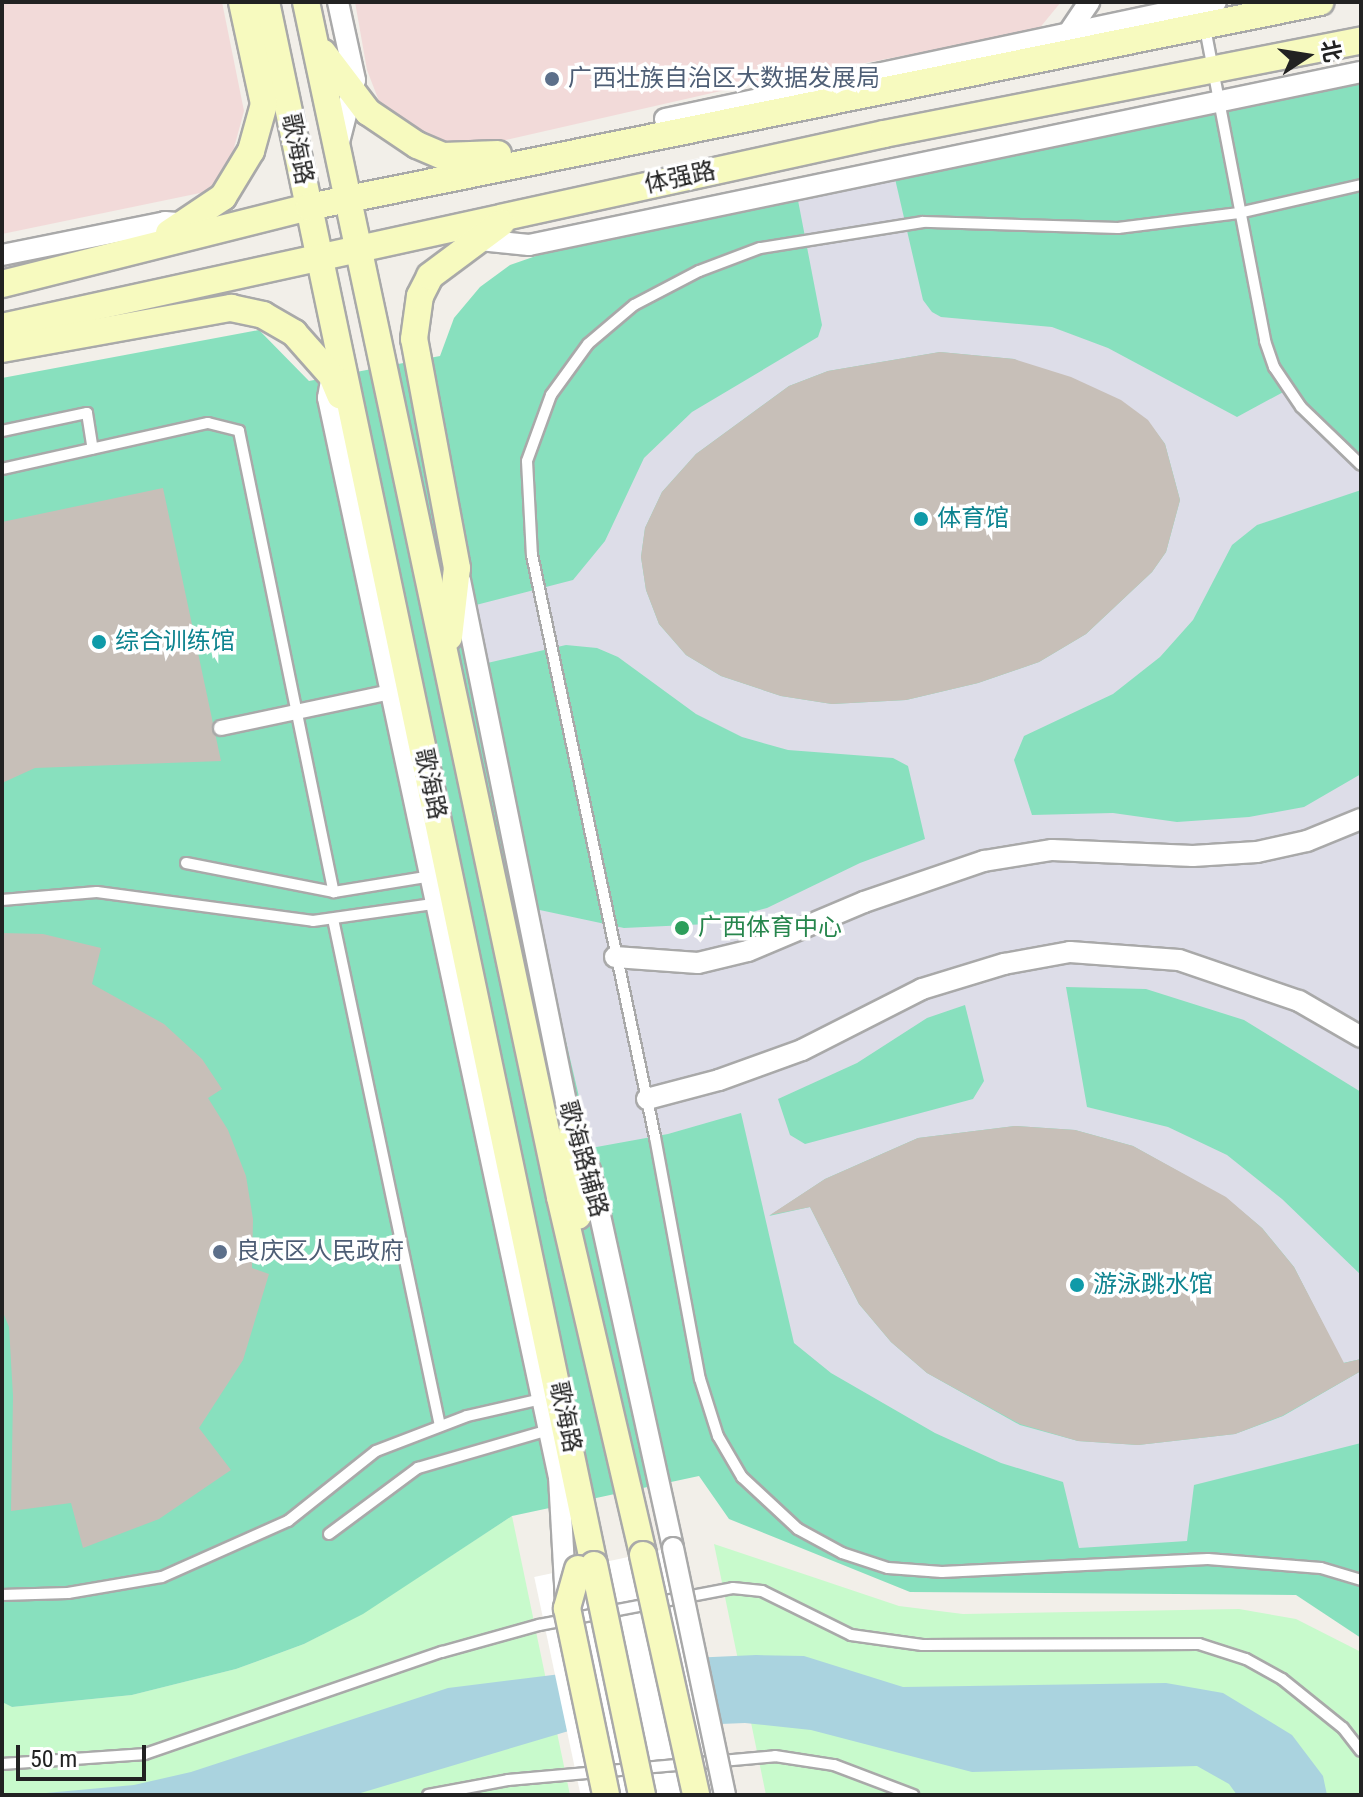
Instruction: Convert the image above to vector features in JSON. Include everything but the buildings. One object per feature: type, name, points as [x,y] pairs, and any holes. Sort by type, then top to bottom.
[{"type":"main road","points":[[137,250],[223,197],[238,176],[264,104],[242,2]]},
{"type":"main road","name":"歌海路","points":[[266,2],[355,430],[439,875],[558,1428],[588,1533],[578,1569],[642,1795]]},
{"type":"main road","name":"体强路","points":[[2,284],[309,207],[1320,2]]},
{"type":"main road","points":[[308,11],[329,67],[351,94],[394,131],[443,156],[479,158],[665,119],[724,123]]},
{"type":"main road","name":"歌海路","points":[[308,11],[583,1287],[696,1795]]},
{"type":"main road","name":"体强路","points":[[4,345],[358,246],[1361,40]]},
{"type":"main road","points":[[446,656],[457,568],[414,339],[420,296],[430,276],[473,239],[524,211]]},
{"type":"main road","points":[[4,345],[231,308],[263,315],[294,333],[332,376],[355,430]]},
{"type":"main road","points":[[572,1132],[583,1287]]},
{"type":"main road","points":[[578,1569],[567,1608],[606,1795]]},
{"type":"street","points":[[337,150],[355,80],[338,2]]},
{"type":"street","points":[[1042,59],[1069,34],[1089,2]]},
{"type":"street","points":[[1132,2],[1147,17],[1172,32]]},
{"type":"street","points":[[665,119],[1216,2]]},
{"type":"street","points":[[418,234],[529,245],[1361,72]]},
{"type":"street","points":[[2,255],[165,222],[230,227]]},
{"type":"street","points":[[337,343],[328,398],[390,692],[439,875]]},
{"type":"street","name":"歌海路辅路","points":[[457,568],[572,1132],[590,1170],[725,1795]]},
{"type":"street","points":[[221,728],[390,692]]},
{"type":"street","points":[[615,957],[698,963],[748,951],[864,902],[984,861],[1052,850],[1193,856],[1257,852],[1307,841],[1361,819]]},
{"type":"street","points":[[647,1099],[802,1050],[922,989],[1004,964],[1070,952],[1124,953],[1206,968],[1299,1001],[1361,1037]]},
{"type":"street","points":[[558,1428],[559,1477],[578,1569]]},
{"type":"lane","points":[[1204,26],[1239,213],[1274,367],[1301,407],[1361,465]]},
{"type":"lane","points":[[1361,185],[1239,213],[1118,228],[923,222],[839,232],[760,248],[699,271],[634,305],[588,344],[551,395],[527,461],[529,530],[615,957],[647,1099],[700,1379],[718,1436],[742,1477],[798,1529],[842,1553],[888,1568],[942,1572],[1208,1559],[1321,1568],[1361,1580]]},
{"type":"lane","points":[[2,431],[87,413],[93,449]]},
{"type":"lane","points":[[2,469],[208,423],[239,431],[334,892]]},
{"type":"lane","points":[[186,863],[334,892],[439,875]]},
{"type":"lane","points":[[2,900],[97,892],[177,900],[268,919],[333,919],[445,902]]},
{"type":"lane","points":[[333,919],[440,1426]]},
{"type":"lane","points":[[2,1595],[68,1593],[162,1577],[288,1521],[376,1451],[440,1426],[551,1397]]},
{"type":"lane","points":[[329,1534],[418,1468],[558,1428]]},
{"type":"lane","points":[[2,1764],[145,1754],[456,1648],[539,1625],[733,1588],[762,1591],[851,1635],[922,1645],[1199,1644],[1246,1659],[1282,1679],[1343,1728],[1361,1751]]},
{"type":"lane","points":[[428,1795],[508,1780],[775,1756],[834,1765],[913,1795]]},
{"type":"shaded area","points":[[2,2],[222,2],[244,111],[228,170],[205,192],[2,234]]},
{"type":"shaded area","name":"广西壮族自治区大数据发展局","points":[[355,2],[1061,2],[1038,30],[734,88],[471,148],[420,136],[382,109],[367,70]]},
{"type":"shaded area","points":[[893,170],[923,300],[932,312],[941,317],[1052,327],[1108,348],[1237,417],[1287,390],[1361,464],[1361,490],[1257,525],[1232,545],[1193,620],[1160,657],[1113,694],[1024,736],[1014,760],[1032,815],[1113,813],[1177,822],[1249,817],[1304,807],[1361,774],[1361,1092],[1244,1020],[1146,989],[1066,987],[1087,1107],[1168,1127],[1227,1155],[1282,1199],[1361,1275],[1361,1359],[1343,1363],[1294,1267],[1262,1228],[1226,1198],[1133,1146],[1075,1130],[1015,1126],[918,1138],[825,1179],[769,1216],[810,1207],[859,1304],[891,1342],[927,1373],[1020,1425],[1078,1441],[1138,1445],[1235,1434],[1283,1416],[1361,1371],[1361,1443],[1194,1485],[1187,1541],[1079,1548],[1063,1482],[1001,1463],[935,1433],[831,1373],[794,1343],[741,1113],[668,1134],[591,1148],[535,909],[624,928],[708,924],[767,908],[860,863],[925,839],[908,766],[893,758],[788,750],[742,737],[696,714],[618,657],[597,648],[566,645],[483,664],[472,606],[573,580],[605,541],[644,458],[692,412],[818,337],[822,325],[796,190]],"holes":[[[940,352],[1014,359],[1147,420],[1165,444],[1180,500],[1166,552],[1152,572],[1086,634],[1039,662],[978,683],[906,700],[832,704],[781,696],[721,676],[686,655],[659,624],[646,590],[641,557],[645,528],[662,492],[696,454],[789,386],[828,371]],[[965,1005],[984,1081],[973,1099],[805,1144],[790,1135],[778,1099],[857,1063],[927,1018]]]},
{"type":"green space","name":"广西体育中心","points":[[1361,82],[1361,1638],[1296,1595],[910,1592],[729,1519],[699,1476],[512,1516],[363,1614],[304,1644],[236,1669],[132,1695],[12,1707],[2,1702],[2,378],[259,330],[309,381],[440,356],[454,318],[480,287],[510,265],[556,249],[893,170]]},
{"type":"green space","points":[[512,1516],[570,1795],[2,1795],[2,1702],[12,1707],[132,1695],[236,1669],[304,1644],[363,1613]]},
{"type":"green space","points":[[714,1544],[899,1606],[963,1614],[1239,1609],[1296,1619],[1361,1652],[1361,1795],[766,1795]]},
{"type":"water","points":[[804,1656],[903,1687],[1166,1683],[1223,1693],[1292,1735],[1323,1776],[1327,1795],[1237,1795],[1229,1784],[1197,1766],[972,1772],[811,1730],[745,1723],[572,1730],[354,1795],[24,1795],[134,1785],[191,1772],[448,1688],[691,1658]]},
{"type":"pier","points":[[680,1546],[733,1795],[581,1795],[534,1577]]},
{"type":"place","name":"广西壮族自治区大数据发展局","points":[[552,79]]},
{"type":"place","name":"体育馆","points":[[921,519]]},
{"type":"place","name":"综合训练馆","points":[[99,642]]},
{"type":"place","name":"广西体育中心","points":[[682,928]]},
{"type":"place","name":"良庆区人民政府","points":[[220,1252]]},
{"type":"place","name":"游泳跳水馆","points":[[1077,1285]]}]
